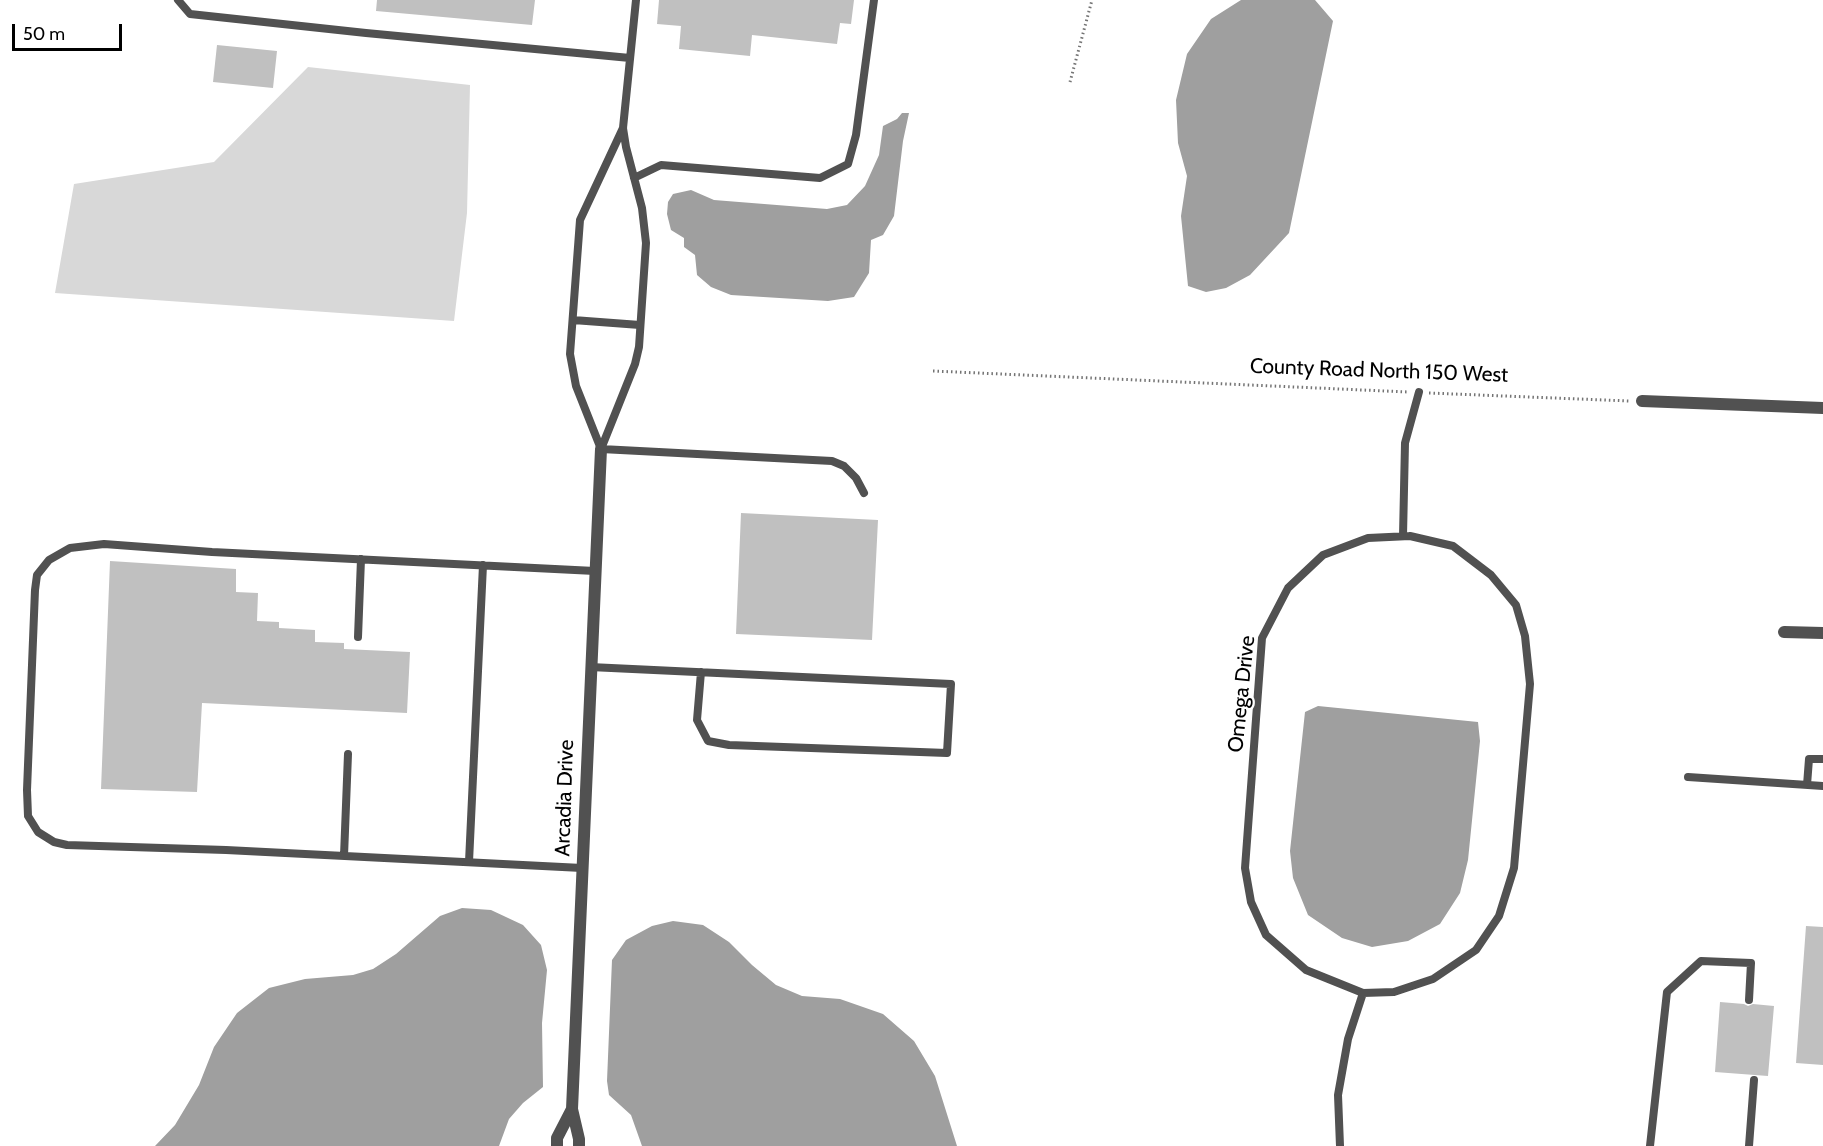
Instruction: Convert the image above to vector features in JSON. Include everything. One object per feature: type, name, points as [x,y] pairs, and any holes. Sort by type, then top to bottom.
[{"type":"street","points":[[1642,401],[1823,408]]},
{"type":"street","name":"Arcadia Drive","points":[[557,1146],[557,1138],[572,1109],[601,449]]},
{"type":"street","points":[[1784,632],[1823,633]]},
{"type":"street","points":[[572,1109],[579,1146]]},
{"type":"lane","points":[[178,0],[190,14],[630,58]]},
{"type":"lane","points":[[601,449],[635,364],[640,324],[646,243],[642,208],[623,128],[636,0]]},
{"type":"lane","points":[[634,178],[661,165],[820,178],[849,164],[856,135],[874,0]]},
{"type":"lane","points":[[601,449],[576,386],[570,354],[580,220],[623,128]]},
{"type":"lane","points":[[573,320],[640,324]]},
{"type":"lane","points":[[1403,537],[1405,443],[1419,392]]},
{"type":"lane","points":[[601,449],[832,461],[844,466],[856,478],[864,492]]},
{"type":"lane","name":"Omega Drive","points":[[1410,536],[1453,546],[1491,575],[1516,605],[1525,636],[1530,684],[1514,868],[1499,916],[1476,950],[1433,979],[1394,992],[1364,993],[1306,970],[1266,935],[1251,902],[1245,868],[1262,638],[1288,588],[1323,555],[1368,538],[1410,536]]},
{"type":"lane","points":[[582,868],[67,845],[54,842],[38,832],[28,816],[27,790],[35,590],[37,575],[49,560],[70,548],[104,544],[212,552],[595,571]]},
{"type":"lane","points":[[358,637],[361,559]]},
{"type":"lane","points":[[469,862],[483,565]]},
{"type":"lane","points":[[590,667],[701,672],[951,684],[947,753],[729,746],[708,741],[697,720],[701,672]]},
{"type":"lane","points":[[344,856],[348,754]]},
{"type":"lane","points":[[1807,785],[1809,759],[1823,759]]},
{"type":"lane","points":[[1688,777],[1823,786]]},
{"type":"lane","points":[[1650,1146],[1667,992],[1701,961],[1751,963],[1749,1000]]},
{"type":"lane","points":[[1340,1146],[1338,1095],[1348,1039],[1364,993]]},
{"type":"lane","points":[[1749,1146],[1754,1080]]},
{"type":"path","points":[[1070,82],[1092,0]]},
{"type":"path","name":"County Road North 150 West","points":[[933,371],[1642,401]]},
{"type":"shaded area","points":[[1241,0],[1315,0],[1333,21],[1289,233],[1250,275],[1226,288],[1206,292],[1188,286],[1181,216],[1187,176],[1178,143],[1176,100],[1187,54],[1211,19]]},
{"type":"shaded area","points":[[308,67],[470,85],[467,213],[454,321],[55,293],[74,184],[214,162]]},
{"type":"shaded area","points":[[902,113],[909,113],[903,141],[894,216],[883,235],[871,240],[869,273],[854,297],[828,301],[731,295],[711,287],[697,275],[695,255],[684,247],[684,238],[671,230],[667,214],[668,202],[673,194],[691,190],[714,200],[827,209],[847,205],[865,186],[879,155],[883,126],[897,119]]},
{"type":"shaded area","points":[[1318,706],[1478,722],[1480,741],[1468,860],[1460,893],[1440,924],[1408,941],[1372,947],[1342,938],[1308,915],[1293,878],[1290,851],[1305,712]]},
{"type":"shaded area","points":[[462,908],[491,910],[523,925],[541,945],[547,970],[542,1023],[543,1087],[523,1103],[509,1119],[499,1146],[155,1146],[175,1125],[199,1085],[214,1047],[237,1013],[269,988],[305,979],[353,975],[373,969],[396,954],[440,916]]},
{"type":"shaded area","points":[[673,921],[703,925],[729,942],[776,985],[802,996],[840,999],[883,1014],[914,1041],[935,1076],[957,1146],[642,1146],[631,1115],[609,1095],[607,1081],[612,960],[626,940],[652,926]]},
{"type":"building","points":[[377,0],[535,0],[532,25],[376,11]]},
{"type":"building","points":[[659,0],[854,0],[851,24],[840,23],[837,44],[752,35],[750,56],[679,49],[681,26],[657,24]]},
{"type":"building","points":[[217,45],[277,51],[273,88],[213,82]]},
{"type":"building","points":[[741,513],[878,520],[872,640],[736,634]]},
{"type":"building","points":[[110,561],[236,569],[236,592],[258,593],[257,621],[279,622],[279,628],[315,630],[315,642],[344,643],[344,649],[410,652],[407,713],[202,703],[197,792],[101,789]]},
{"type":"building","points":[[1806,926],[1823,927],[1823,1065],[1796,1063]]},
{"type":"building","points":[[1720,1002],[1748,1006],[1753,1004],[1774,1006],[1768,1076],[1715,1072]]}]
